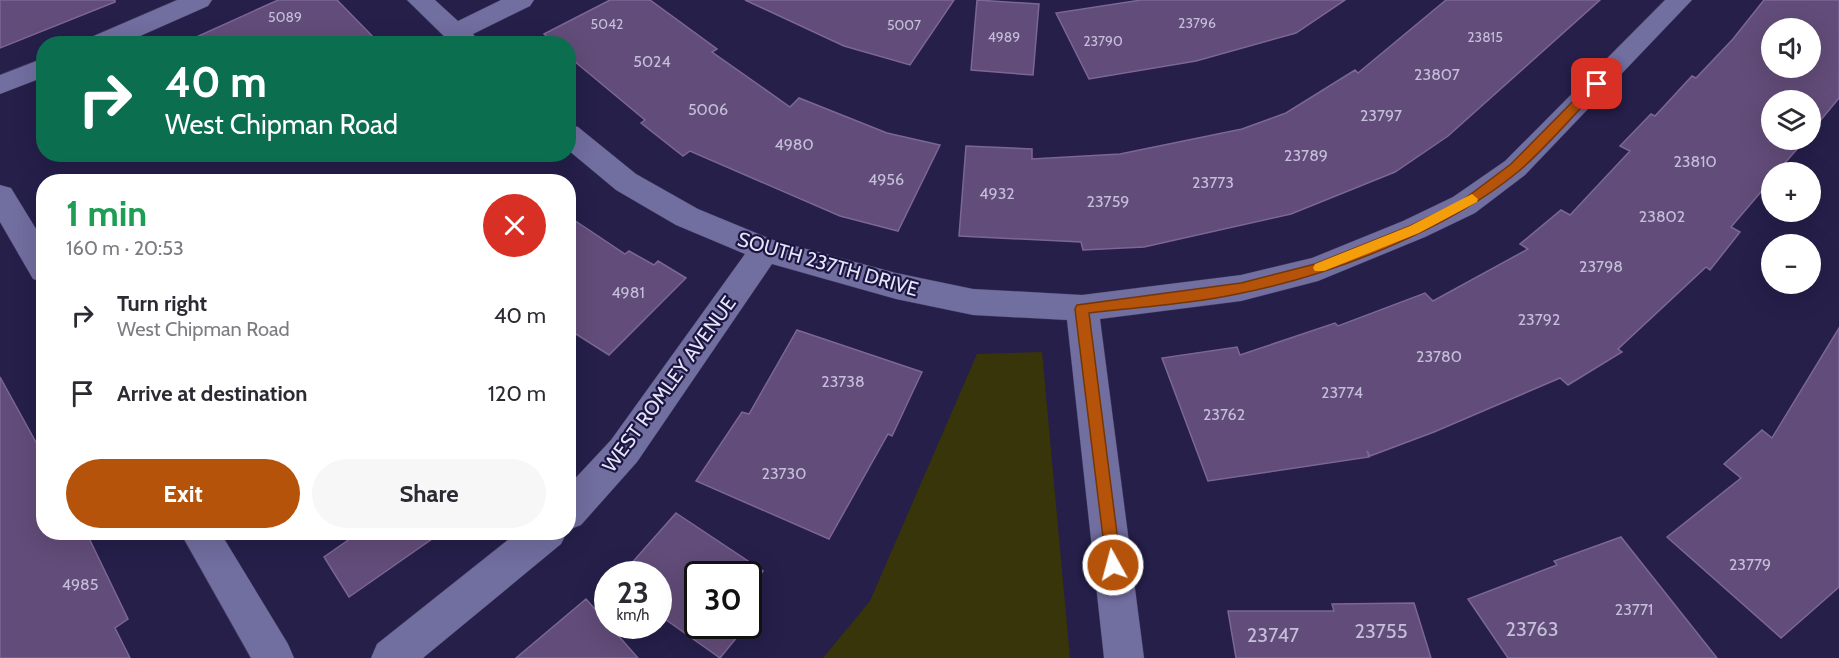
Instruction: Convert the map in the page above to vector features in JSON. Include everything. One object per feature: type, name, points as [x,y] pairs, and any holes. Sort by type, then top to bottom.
[{"type":"street","points":[[116,36],[199,0]]},
{"type":"street","points":[[420,0],[460,36]]},
{"type":"street","points":[[465,36],[521,0]]},
{"type":"street","name":"SOUTH 237TH DRIVE","points":[[576,141],[626,182],[687,217],[765,250],[896,286],[973,302],[1082,309],[1241,288],[1318,269],[1414,230],[1464,205],[1515,168],[1679,0]]},
{"type":"street","points":[[0,86],[36,70]]},
{"type":"street","points":[[0,196],[36,257]]},
{"type":"street","name":"WEST ROMLEY AVENUE","points":[[576,504],[624,451],[765,250]]},
{"type":"street","points":[[1082,309],[1124,658]]},
{"type":"street","points":[[204,540],[274,658]]},
{"type":"street","points":[[391,658],[538,540]]},
{"type":"shaded area","points":[[1042,352],[1070,658],[823,658],[870,601],[977,354]]},
{"type":"building","points":[[0,0],[115,0],[115,2],[0,48]]},
{"type":"building","points":[[278,0],[337,0],[372,36],[199,36]]},
{"type":"building","points":[[610,0],[650,0],[717,49],[712,52],[790,107],[799,98],[887,133],[940,145],[898,231],[840,216],[690,151],[683,156],[641,123],[645,120],[576,63],[576,36],[546,36],[544,34]]},
{"type":"building","points":[[745,0],[954,0],[910,65],[844,46]]},
{"type":"building","points":[[977,0],[1039,4],[1033,75],[971,70]]},
{"type":"building","points":[[1141,0],[1345,0],[1296,33],[1196,61],[1089,79],[1056,13]]},
{"type":"building","points":[[1446,0],[1600,0],[1448,136],[1395,172],[1291,214],[1144,247],[1083,250],[1081,242],[959,236],[966,146],[1032,149],[1032,159],[1120,154],[1242,129],[1286,113],[1355,70],[1358,73]]},
{"type":"building","points":[[1764,0],[1839,0],[1839,98],[1821,120],[1821,90],[1761,90],[1761,150],[1796,150],[1786,162],[1761,162],[1761,192],[1731,227],[1740,232],[1710,270],[1706,267],[1618,349],[1622,352],[1568,385],[1560,378],[1434,432],[1370,456],[1367,451],[1369,457],[1208,481],[1162,358],[1237,347],[1240,355],[1335,323],[1338,326],[1425,293],[1433,301],[1528,249],[1520,244],[1561,210],[1570,215],[1630,151],[1620,146],[1651,114],[1655,116],[1692,76],[1696,78],[1733,39]]},
{"type":"building","points":[[576,221],[625,254],[629,251],[654,265],[658,261],[686,278],[609,355],[576,334]]},
{"type":"building","points":[[1839,328],[1839,587],[1781,638],[1667,537],[1741,478],[1724,464],[1762,430],[1772,438]]},
{"type":"building","points":[[797,330],[922,372],[892,436],[888,434],[829,539],[696,481],[742,412],[749,414]]},
{"type":"building","points":[[0,377],[36,442],[36,540],[90,540],[128,619],[115,628],[130,658],[0,658]]},
{"type":"building","points":[[676,513],[748,561],[684,561],[684,632],[672,624],[672,561],[634,561]]},
{"type":"building","points":[[1621,537],[1717,658],[1508,658],[1468,599],[1557,565],[1554,561]]},
{"type":"building","points":[[348,540],[431,540],[349,597],[324,557]]},
{"type":"building","points":[[586,599],[594,608],[594,639],[621,639],[638,658],[516,658]]},
{"type":"building","points":[[1414,603],[1431,658],[1236,658],[1228,611],[1334,611],[1332,604]]},
{"type":"building","points":[[693,639],[735,639],[720,658]]},
{"type":"slow traffic","points":[[1320,268],[1414,230],[1472,199]]},
{"type":"route","points":[[1113,565],[1082,309],[1241,288],[1318,269],[1414,230],[1464,205],[1515,168],[1597,84]]}]
